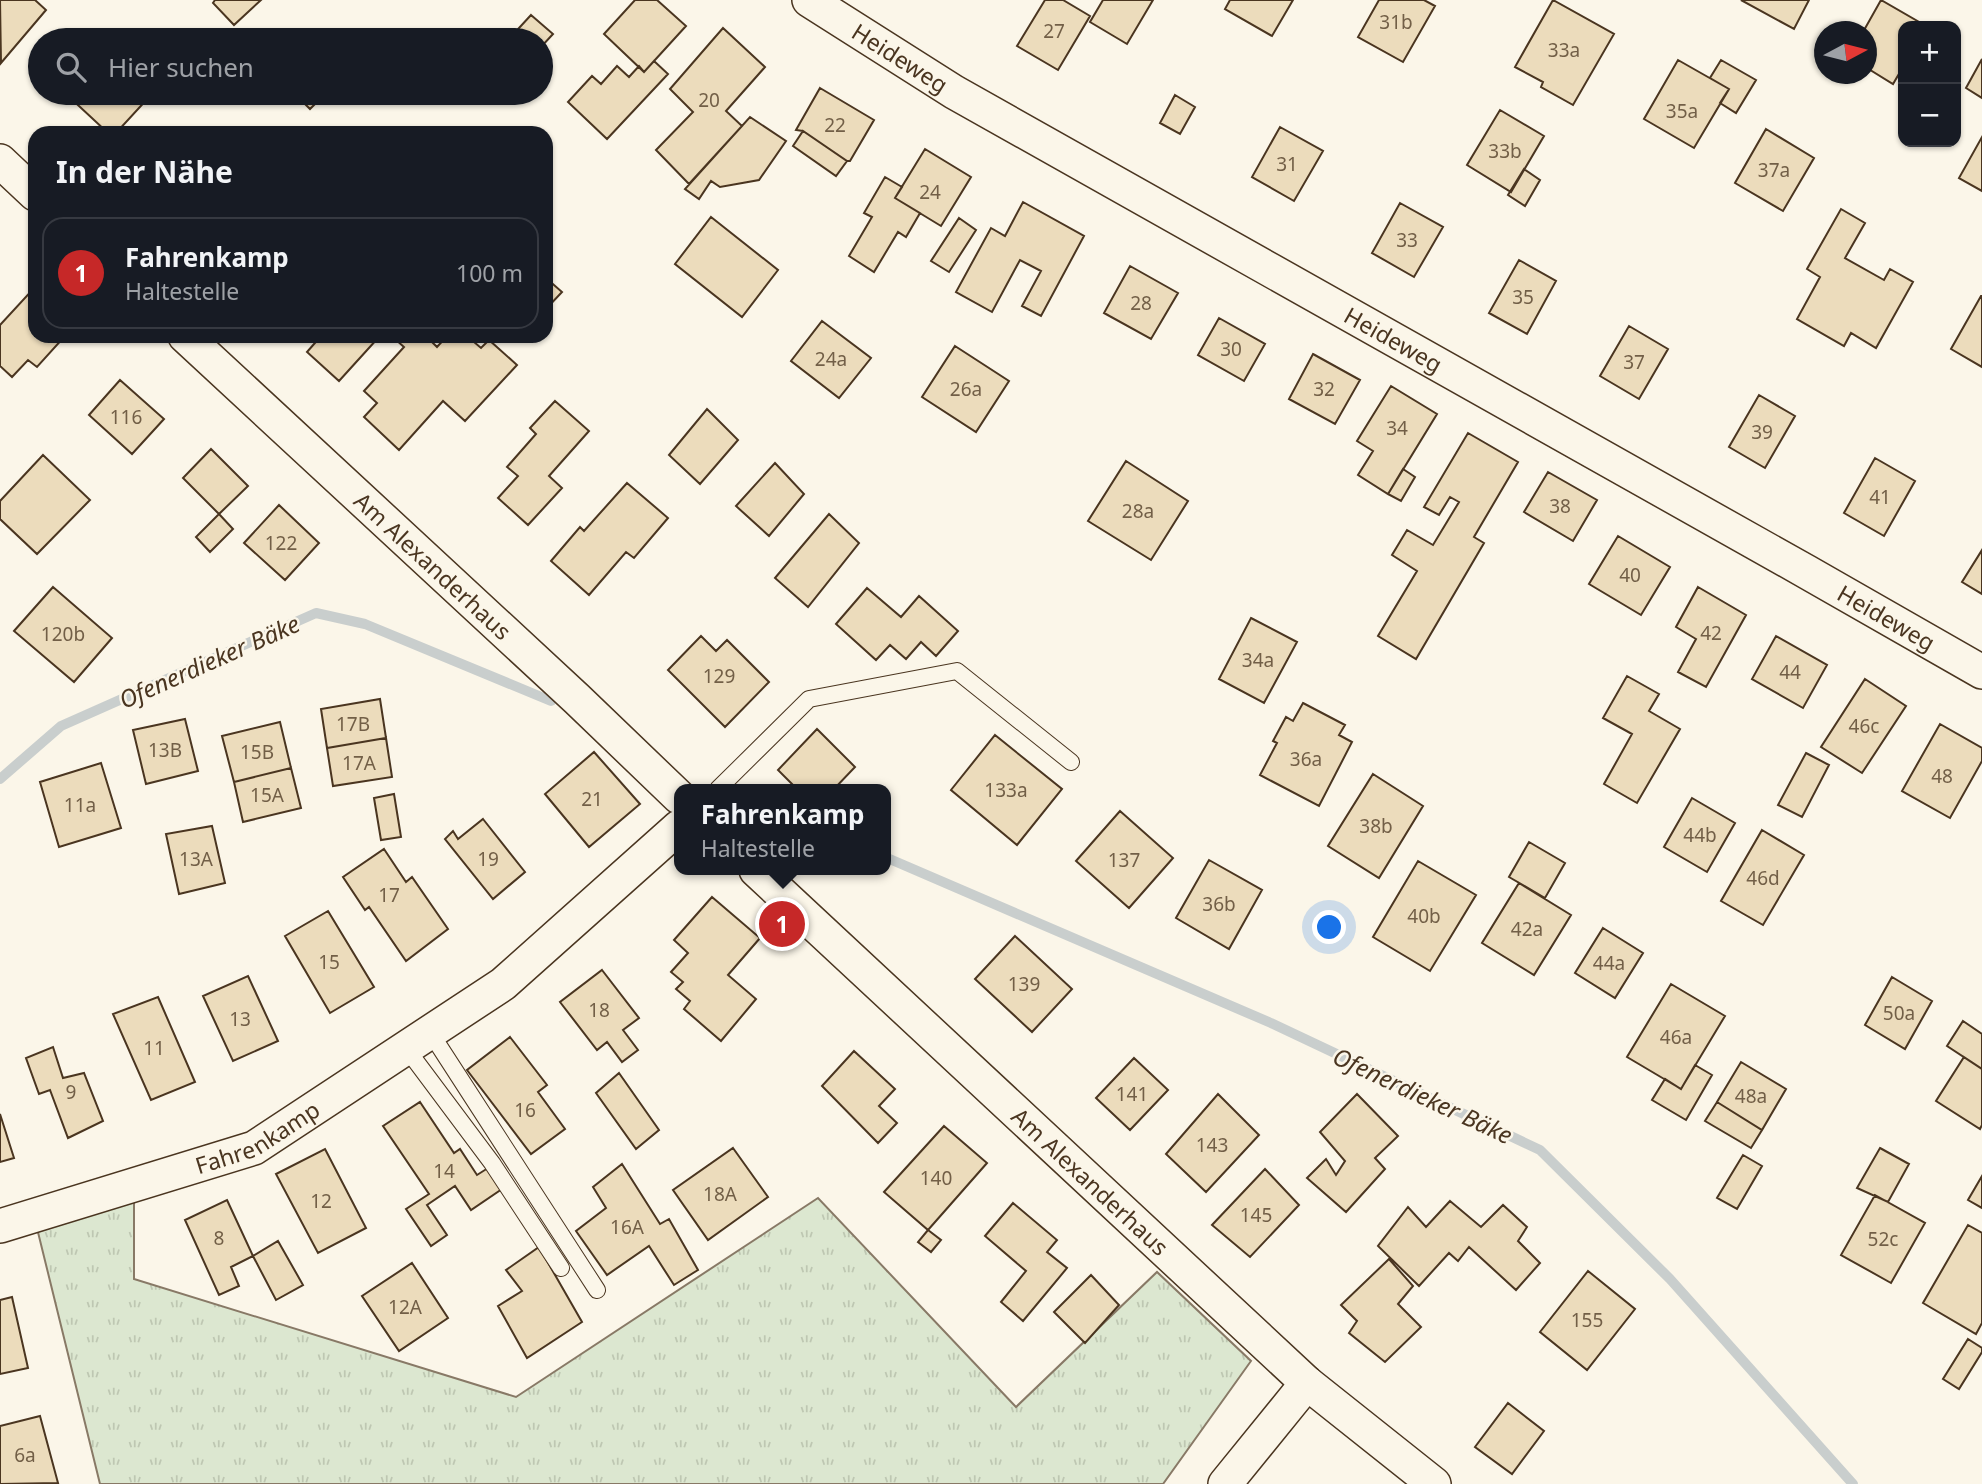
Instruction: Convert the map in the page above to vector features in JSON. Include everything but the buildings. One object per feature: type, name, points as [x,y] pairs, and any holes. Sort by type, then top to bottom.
[{"type":"street","name":"Heideweg","points":[[808,0],[954,92],[1982,672]]},
{"type":"street","points":[[0,161],[28,187]]},
{"type":"street","name":"Am Alexanderhaus","points":[[193,343],[674,792]]},
{"type":"street","name":"Fahrenkamp","points":[[0,1226],[254,1148],[503,984],[674,831]]},
{"type":"street","name":"Am Alexanderhaus","points":[[761,875],[1307,1383],[1434,1484]]},
{"type":"street","points":[[1225,1484],[1307,1383]]},
{"type":"lane","points":[[723,784],[809,699],[957,671],[1071,762]]},
{"type":"lane","points":[[418,1040],[492,1163],[561,1268]]},
{"type":"lane","points":[[418,1040],[597,1290]]},
{"type":"green space","points":[[134,1185],[134,1279],[516,1397],[818,1198],[1016,1407],[1157,1272],[1251,1361],[1163,1484],[100,1484],[34,1216]]},
{"type":"waterway","name":"Ofenerdieker Bäke","points":[[0,779],[61,726],[316,613],[365,624],[551,701]]},
{"type":"waterway","name":"Ofenerdieker Bäke","points":[[891,860],[1271,1023],[1540,1150],[1670,1279],[1853,1484]]},
{"type":"place","name":"Fahrenkamp","points":[[782,924]]}]
